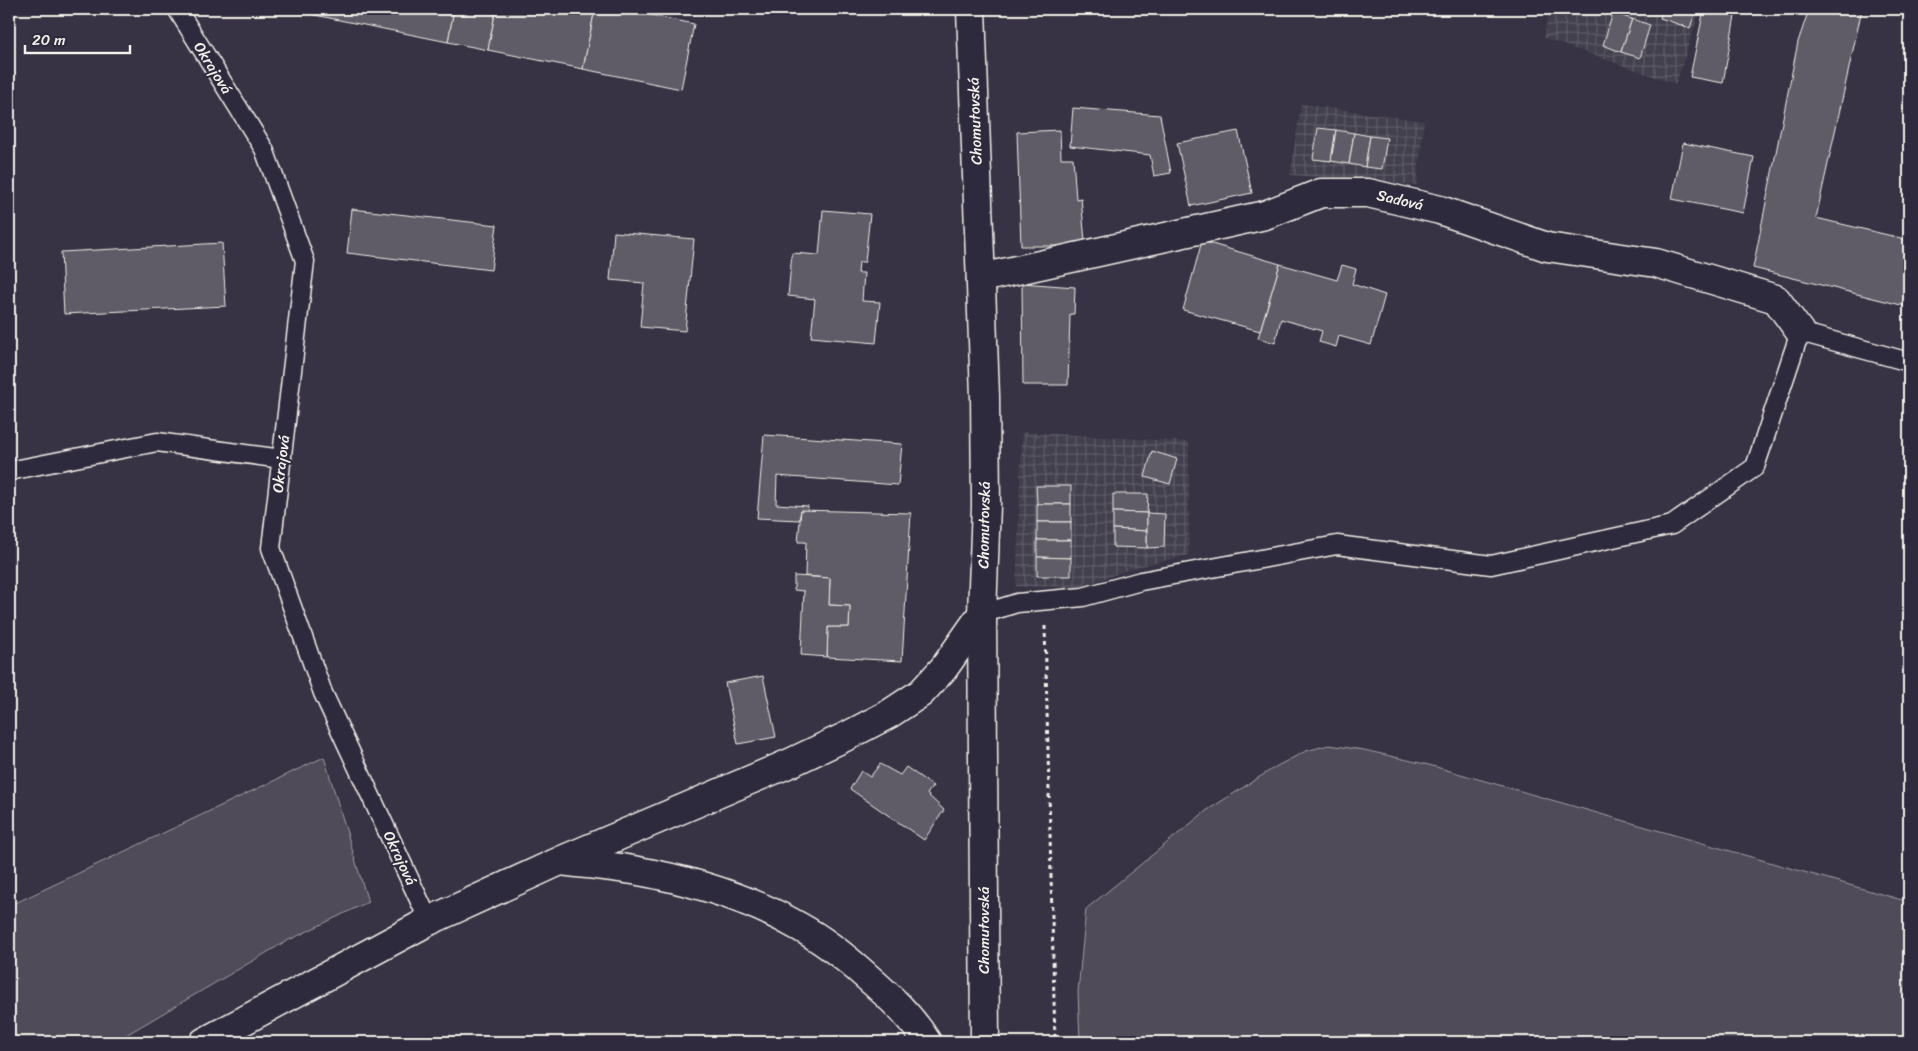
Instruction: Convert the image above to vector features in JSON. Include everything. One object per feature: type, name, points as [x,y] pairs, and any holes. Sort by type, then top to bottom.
[{"type":"main road","name":"Chomutovská","points":[[971,9],[981,278],[986,495],[982,614],[985,1042]]},
{"type":"main road","name":"Sadová","points":[[981,278],[1265,215],[1321,193],[1368,193],[1440,210],[1547,247],[1656,263],[1776,299],[1800,332]]},
{"type":"main road","points":[[204,1042],[429,921],[560,861],[790,762],[847,736],[888,714],[921,693],[944,668],[982,614]]},
{"type":"main road","points":[[560,861],[632,870],[686,882],[742,900],[798,926],[847,959],[888,995],[927,1042]]},
{"type":"lane","name":"Okrajová","points":[[177,9],[264,149],[305,261],[271,548],[323,693],[429,921]]},
{"type":"lane","points":[[982,614],[1017,603],[1083,597],[1141,581],[1337,545],[1490,565],[1672,525],[1755,467],[1800,332],[1909,362]]},
{"type":"lane","points":[[9,471],[157,442],[282,459]]},
{"type":"path","points":[[1044,601],[1056,1042]]},
{"type":"shaded area","points":[[1549,9],[1700,9],[1676,84],[1544,38]]},
{"type":"shaded area","points":[[1301,104],[1424,121],[1417,185],[1290,175]]},
{"type":"shaded area","points":[[1022,432],[1189,442],[1189,555],[1133,568],[1080,587],[1016,587]]},
{"type":"shaded area","points":[[1329,745],[1364,750],[1429,765],[1909,902],[1909,1042],[1080,1042],[1078,992],[1086,909],[1206,811],[1277,766],[1306,751]]},
{"type":"shaded area","points":[[324,757],[368,902],[285,942],[114,1042],[9,1042],[9,906]]},
{"type":"building","points":[[285,9],[454,9],[448,42]]},
{"type":"building","points":[[454,9],[496,9],[488,50],[448,42]]},
{"type":"building","points":[[496,9],[595,9],[583,69],[488,50]]},
{"type":"building","points":[[595,9],[622,9],[694,24],[681,89],[583,69]]},
{"type":"building","points":[[1663,9],[1696,10],[1690,28],[1660,18]]},
{"type":"building","points":[[1704,9],[1736,10],[1723,83],[1690,77]]},
{"type":"building","points":[[1809,9],[1862,9],[1816,218],[1909,240],[1909,307],[1753,268],[1798,42]]},
{"type":"building","points":[[1613,13],[1632,19],[1621,52],[1603,45]]},
{"type":"building","points":[[1632,19],[1650,25],[1640,58],[1621,52]]},
{"type":"building","points":[[1073,108],[1160,115],[1171,173],[1154,176],[1150,155],[1070,146]]},
{"type":"building","points":[[1318,128],[1336,130],[1331,161],[1313,159]]},
{"type":"building","points":[[1060,130],[1061,158],[1073,158],[1076,199],[1081,198],[1085,241],[1058,246],[1021,246],[1017,132]]},
{"type":"building","points":[[1336,130],[1354,133],[1349,164],[1331,161]]},
{"type":"building","points":[[1238,131],[1252,193],[1191,206],[1177,143]]},
{"type":"building","points":[[1354,133],[1370,136],[1365,167],[1349,164]]},
{"type":"building","points":[[1370,136],[1387,138],[1382,169],[1365,167]]},
{"type":"building","points":[[1683,143],[1754,157],[1743,213],[1672,199]]},
{"type":"building","points":[[352,209],[497,225],[491,270],[347,253]]},
{"type":"building","points":[[823,210],[870,214],[865,262],[859,262],[858,273],[864,273],[862,301],[880,302],[876,343],[811,337],[815,299],[788,296],[792,253],[819,255]]},
{"type":"building","points":[[614,232],[694,239],[685,331],[640,327],[644,283],[610,280]]},
{"type":"building","points":[[1202,241],[1280,264],[1260,331],[1183,310]]},
{"type":"building","points":[[222,243],[226,306],[64,314],[61,252]]},
{"type":"building","points":[[1280,264],[1337,280],[1342,265],[1356,269],[1352,284],[1385,295],[1371,345],[1339,336],[1336,347],[1319,342],[1322,331],[1281,319],[1275,343],[1258,338]]},
{"type":"building","points":[[1022,283],[1075,287],[1074,314],[1070,314],[1068,385],[1023,385]]},
{"type":"building","points":[[764,435],[902,444],[898,485],[777,476],[776,504],[808,506],[807,511],[801,510],[799,520],[757,518]]},
{"type":"building","points":[[1152,451],[1177,459],[1170,484],[1145,477]]},
{"type":"building","points":[[1036,486],[1071,486],[1071,504],[1037,504]]},
{"type":"building","points":[[1113,494],[1148,494],[1147,513],[1113,512]]},
{"type":"building","points":[[1037,504],[1071,504],[1071,522],[1037,522]]},
{"type":"building","points":[[801,510],[911,513],[902,661],[827,657],[828,627],[849,627],[850,606],[829,605],[830,578],[805,576],[806,542],[798,542]]},
{"type":"building","points":[[1113,512],[1147,513],[1147,531],[1113,529]]},
{"type":"building","points":[[1147,513],[1165,514],[1164,547],[1147,548]]},
{"type":"building","points":[[1037,522],[1071,522],[1071,540],[1037,540]]},
{"type":"building","points":[[1113,529],[1147,531],[1147,548],[1113,547]]},
{"type":"building","points":[[1037,540],[1071,540],[1071,558],[1037,557]]},
{"type":"building","points":[[1037,557],[1071,558],[1071,576],[1037,576]]},
{"type":"building","points":[[794,576],[830,578],[829,605],[850,606],[849,627],[828,627],[827,657],[801,655],[804,591],[794,590]]},
{"type":"building","points":[[763,676],[776,737],[738,744],[725,683]]},
{"type":"building","points":[[880,764],[900,775],[906,767],[933,786],[927,794],[944,810],[924,840],[850,789],[861,771],[870,777]]}]
